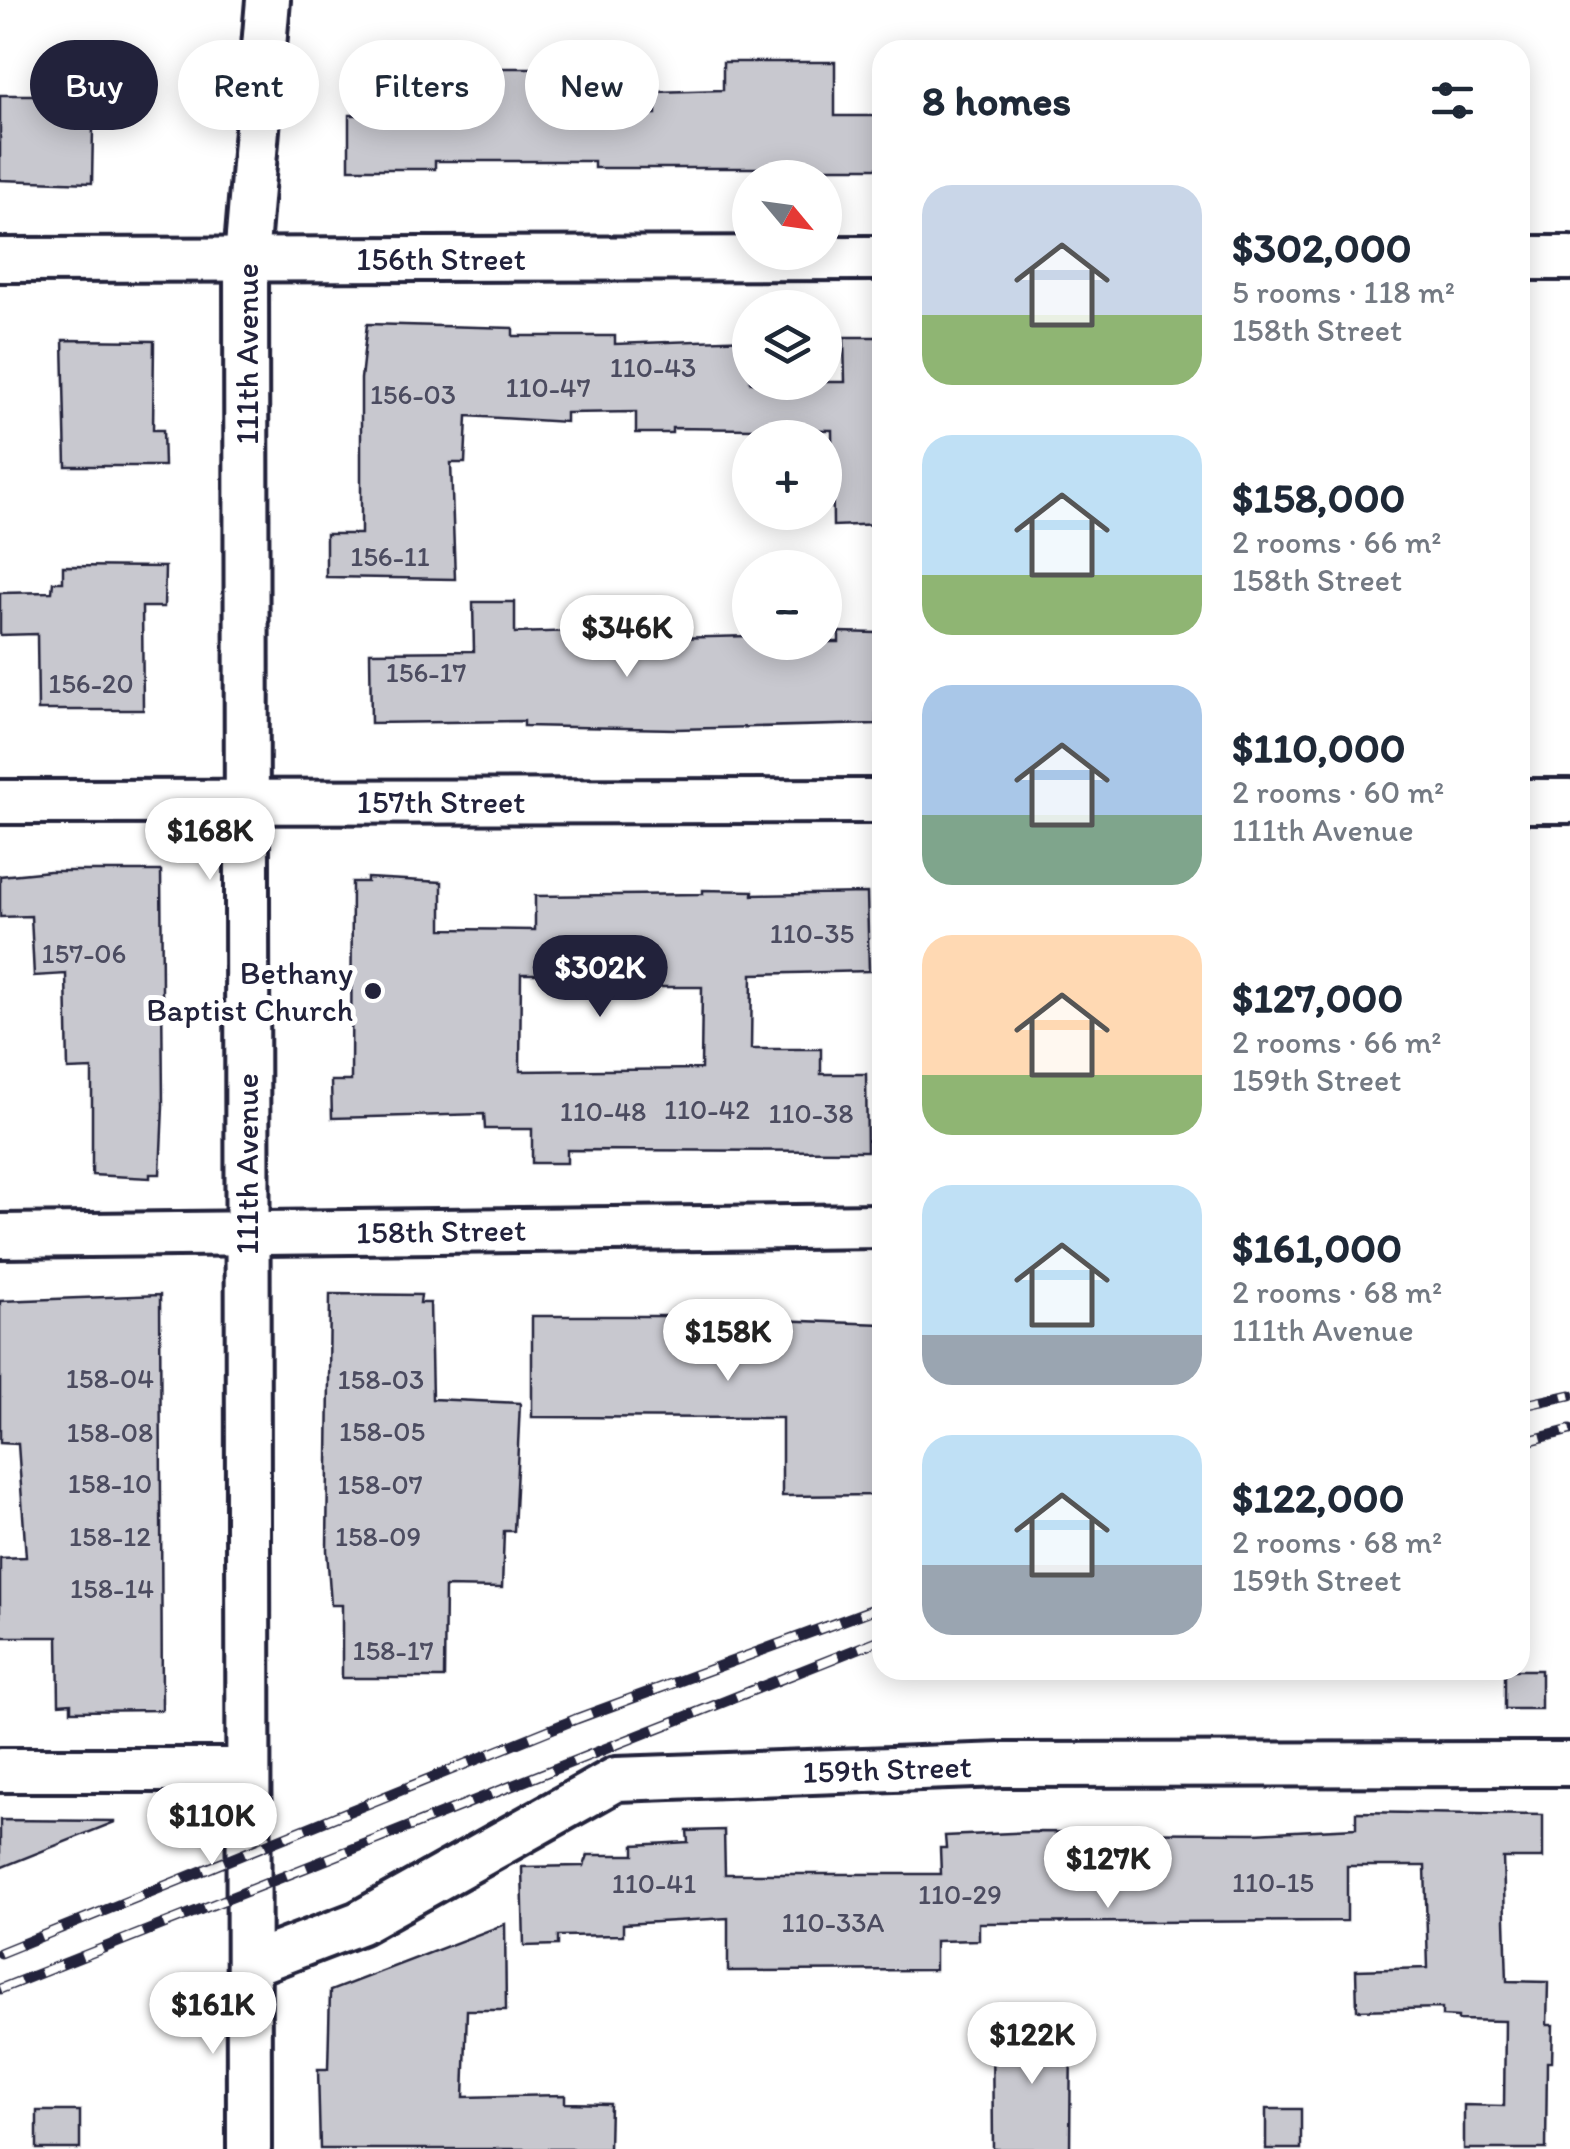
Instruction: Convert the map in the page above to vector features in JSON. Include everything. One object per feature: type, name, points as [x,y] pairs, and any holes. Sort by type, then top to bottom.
[{"type":"street","name":"111th Avenue","points":[[249,2149],[246,258],[268,0]]},
{"type":"street","name":"156th Street","points":[[0,260],[872,258]]},
{"type":"street","points":[[1530,258],[1570,258]]},
{"type":"street","name":"157th Street","points":[[0,802],[872,801]]},
{"type":"street","points":[[1530,801],[1570,801]]},
{"type":"street","name":"158th Street","points":[[0,1236],[872,1226]]},
{"type":"street","name":"159th Street","points":[[249,1965],[359,1924],[616,1780],[1003,1764],[1570,1764]]},
{"type":"street","points":[[0,1770],[247,1770]]},
{"type":"building","points":[[723,62],[835,62],[835,116],[872,116],[872,168],[842,168],[842,160],[732,160],[732,168],[594,168],[594,161],[435,161],[435,169],[349,169],[349,130],[505,130],[505,68],[525,68],[525,130],[659,130],[659,92],[723,90]]},
{"type":"building","points":[[0,95],[30,95],[30,130],[93,130],[92,183],[0,180]]},
{"type":"building","points":[[367,324],[513,328],[513,336],[615,336],[615,344],[732,340],[732,400],[842,400],[844,337],[872,337],[872,524],[842,526],[842,420],[732,420],[732,429],[672,428],[672,433],[636,433],[636,412],[566,413],[566,422],[467,416],[465,463],[451,463],[455,579],[326,577],[326,534],[361,534],[361,379]]},
{"type":"building","points":[[63,340],[154,341],[153,430],[163,430],[164,466],[66,466]]},
{"type":"building","points":[[63,566],[165,567],[164,607],[142,607],[143,710],[38,710],[37,634],[0,635],[0,593],[52,592],[53,582],[63,582]]},
{"type":"building","points":[[473,602],[515,602],[515,633],[672,628],[672,638],[732,636],[732,660],[842,660],[842,632],[872,633],[872,724],[676,729],[524,726],[524,721],[371,723],[370,652],[474,651]]},
{"type":"building","points":[[50,871],[161,871],[163,1106],[160,1174],[150,1174],[150,1178],[92,1175],[92,1069],[68,1070],[66,974],[34,976],[31,916],[0,917],[0,876]]},
{"type":"building","points":[[367,878],[442,882],[442,929],[535,930],[535,896],[703,894],[703,890],[753,891],[753,895],[867,893],[869,971],[752,974],[751,1049],[821,1049],[821,1074],[866,1074],[867,1151],[567,1150],[567,1163],[532,1163],[532,1129],[485,1129],[484,1114],[332,1118],[331,1081],[351,1081],[352,882],[367,882]],"holes":[[[521,974],[626,974],[626,987],[702,987],[701,1069],[520,1071]]]},
{"type":"building","points":[[330,1294],[421,1295],[420,1303],[430,1303],[432,1399],[520,1403],[514,1531],[504,1531],[502,1588],[445,1587],[444,1678],[342,1678],[342,1605],[331,1605],[327,1550]]},
{"type":"building","points":[[160,1295],[162,1710],[71,1711],[71,1703],[59,1704],[58,1637],[0,1637],[0,1558],[26,1557],[18,1444],[0,1443],[0,1301]]},
{"type":"building","points":[[532,1316],[776,1316],[776,1320],[872,1324],[872,1495],[782,1496],[782,1418],[532,1417]]},
{"type":"building","points":[[1530,1670],[1541,1670],[1541,1709],[1505,1709],[1505,1680],[1530,1680]]},
{"type":"building","points":[[1356,1812],[1543,1815],[1543,1858],[1503,1858],[1507,1981],[1548,1982],[1547,2025],[1553,2025],[1552,2062],[1547,2062],[1546,2149],[1464,2149],[1464,2105],[1504,2106],[1505,2021],[1458,2020],[1442,2016],[1442,2008],[1357,2010],[1356,1970],[1428,1968],[1425,1866],[1347,1866],[1347,1921],[979,1923],[979,1940],[935,1941],[935,1970],[728,1971],[728,1918],[623,1924],[623,1935],[558,1936],[558,1945],[524,1946],[522,1867],[584,1866],[588,1855],[634,1855],[634,1845],[688,1842],[687,1831],[724,1830],[725,1874],[941,1874],[940,1848],[946,1848],[945,1836],[1032,1832],[1255,1833],[1356,1828]]},
{"type":"building","points":[[0,1820],[115,1821],[115,1822],[0,1868]]},
{"type":"building","points":[[505,1924],[506,2010],[467,2010],[464,2097],[565,2095],[565,2103],[610,2104],[609,2149],[320,2149],[318,2069],[328,2069],[330,1991]]},
{"type":"building","points":[[992,2025],[1071,2025],[1070,2149],[993,2149]]},
{"type":"building","points":[[1266,2109],[1301,2109],[1301,2149],[1266,2149]]},
{"type":"building","points":[[37,2111],[80,2111],[80,2149],[37,2149]]},
{"type":"railway","points":[[1530,1404],[1570,1395]]},
{"type":"railway","points":[[1530,1440],[1570,1430]]},
{"type":"railway","points":[[0,1953],[576,1719],[872,1610]]},
{"type":"railway","points":[[0,1989],[872,1643]]},
{"type":"place","name":"Bethany Baptist Church","points":[[373,991]]}]
